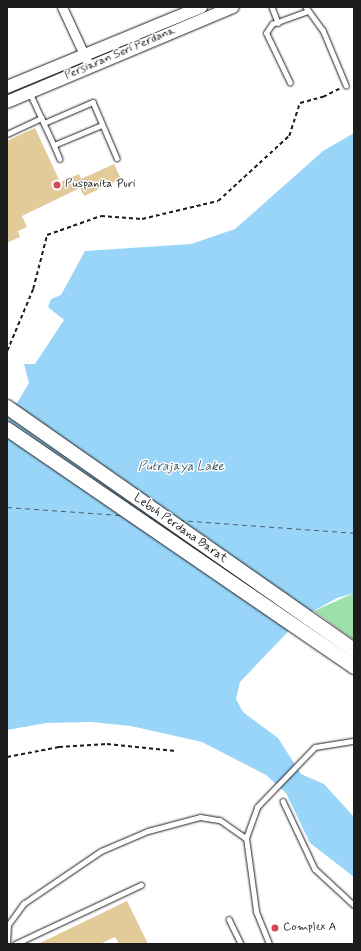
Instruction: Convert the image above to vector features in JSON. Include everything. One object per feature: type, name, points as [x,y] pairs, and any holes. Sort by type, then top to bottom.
[{"type":"main road","name":"Lebuh Perdana Barat","points":[[7,408],[345,649],[354,667]]},
{"type":"main road","name":"Lebuh Perdana Barat","points":[[7,429],[345,649]]},
{"type":"street","points":[[62,7],[87,61]]},
{"type":"street","name":"Persiaran Seri Perdana","points":[[7,102],[30,92],[87,61],[201,7]]},
{"type":"street","name":"Persiaran Seri Perdana","points":[[7,87],[87,61],[233,7]]},
{"type":"lane","points":[[272,7],[278,22]]},
{"type":"lane","points":[[290,83],[266,33],[278,22],[307,9],[323,30],[346,85]]},
{"type":"lane","points":[[30,92],[60,159]]},
{"type":"lane","points":[[7,134],[92,102],[117,158]]},
{"type":"lane","points":[[54,146],[102,125]]},
{"type":"lane","points":[[269,944],[256,911],[246,838],[257,807],[314,747],[354,741]]},
{"type":"lane","points":[[283,802],[315,869],[354,905]]},
{"type":"lane","points":[[7,944],[8,926],[23,904],[108,848],[148,831],[200,816],[220,820],[246,838]]},
{"type":"lane","points":[[15,944],[141,885]]},
{"type":"lane","points":[[229,919],[241,944]]},
{"type":"path","points":[[7,351],[33,289],[47,235],[101,216],[142,219],[218,201],[289,136],[300,103],[323,97],[346,85]]},
{"type":"path","points":[[7,757],[59,747],[107,744],[176,751]]},
{"type":"green space","points":[[354,593],[354,640],[314,611]]},
{"type":"water","name":"Putrajaya Lake","points":[[354,133],[354,593],[337,598],[301,618],[240,682],[236,699],[243,712],[278,738],[301,774],[324,784],[354,817],[354,877],[310,843],[286,793],[266,775],[202,742],[131,726],[91,722],[46,723],[7,730],[7,406],[17,403],[29,383],[24,364],[35,364],[64,320],[48,307],[51,299],[61,295],[85,251],[191,244],[235,229],[323,151]]},
{"type":"building","name":"Puspanita Puri","points":[[35,128],[60,182],[79,174],[81,179],[114,164],[121,179],[84,196],[80,188],[22,216],[27,227],[18,231],[20,237],[7,243],[7,141]]},
{"type":"building","points":[[127,901],[148,944],[119,944],[115,937],[100,944],[38,944]]},
{"type":"ferry route","points":[[7,507],[120,515]]},
{"type":"ferry route","points":[[147,517],[154,518]]},
{"type":"ferry route","points":[[179,520],[354,533]]},
{"type":"place","name":"Puspanita Puri","points":[[57,185]]},
{"type":"place","name":"Complex A","points":[[275,928]]}]
